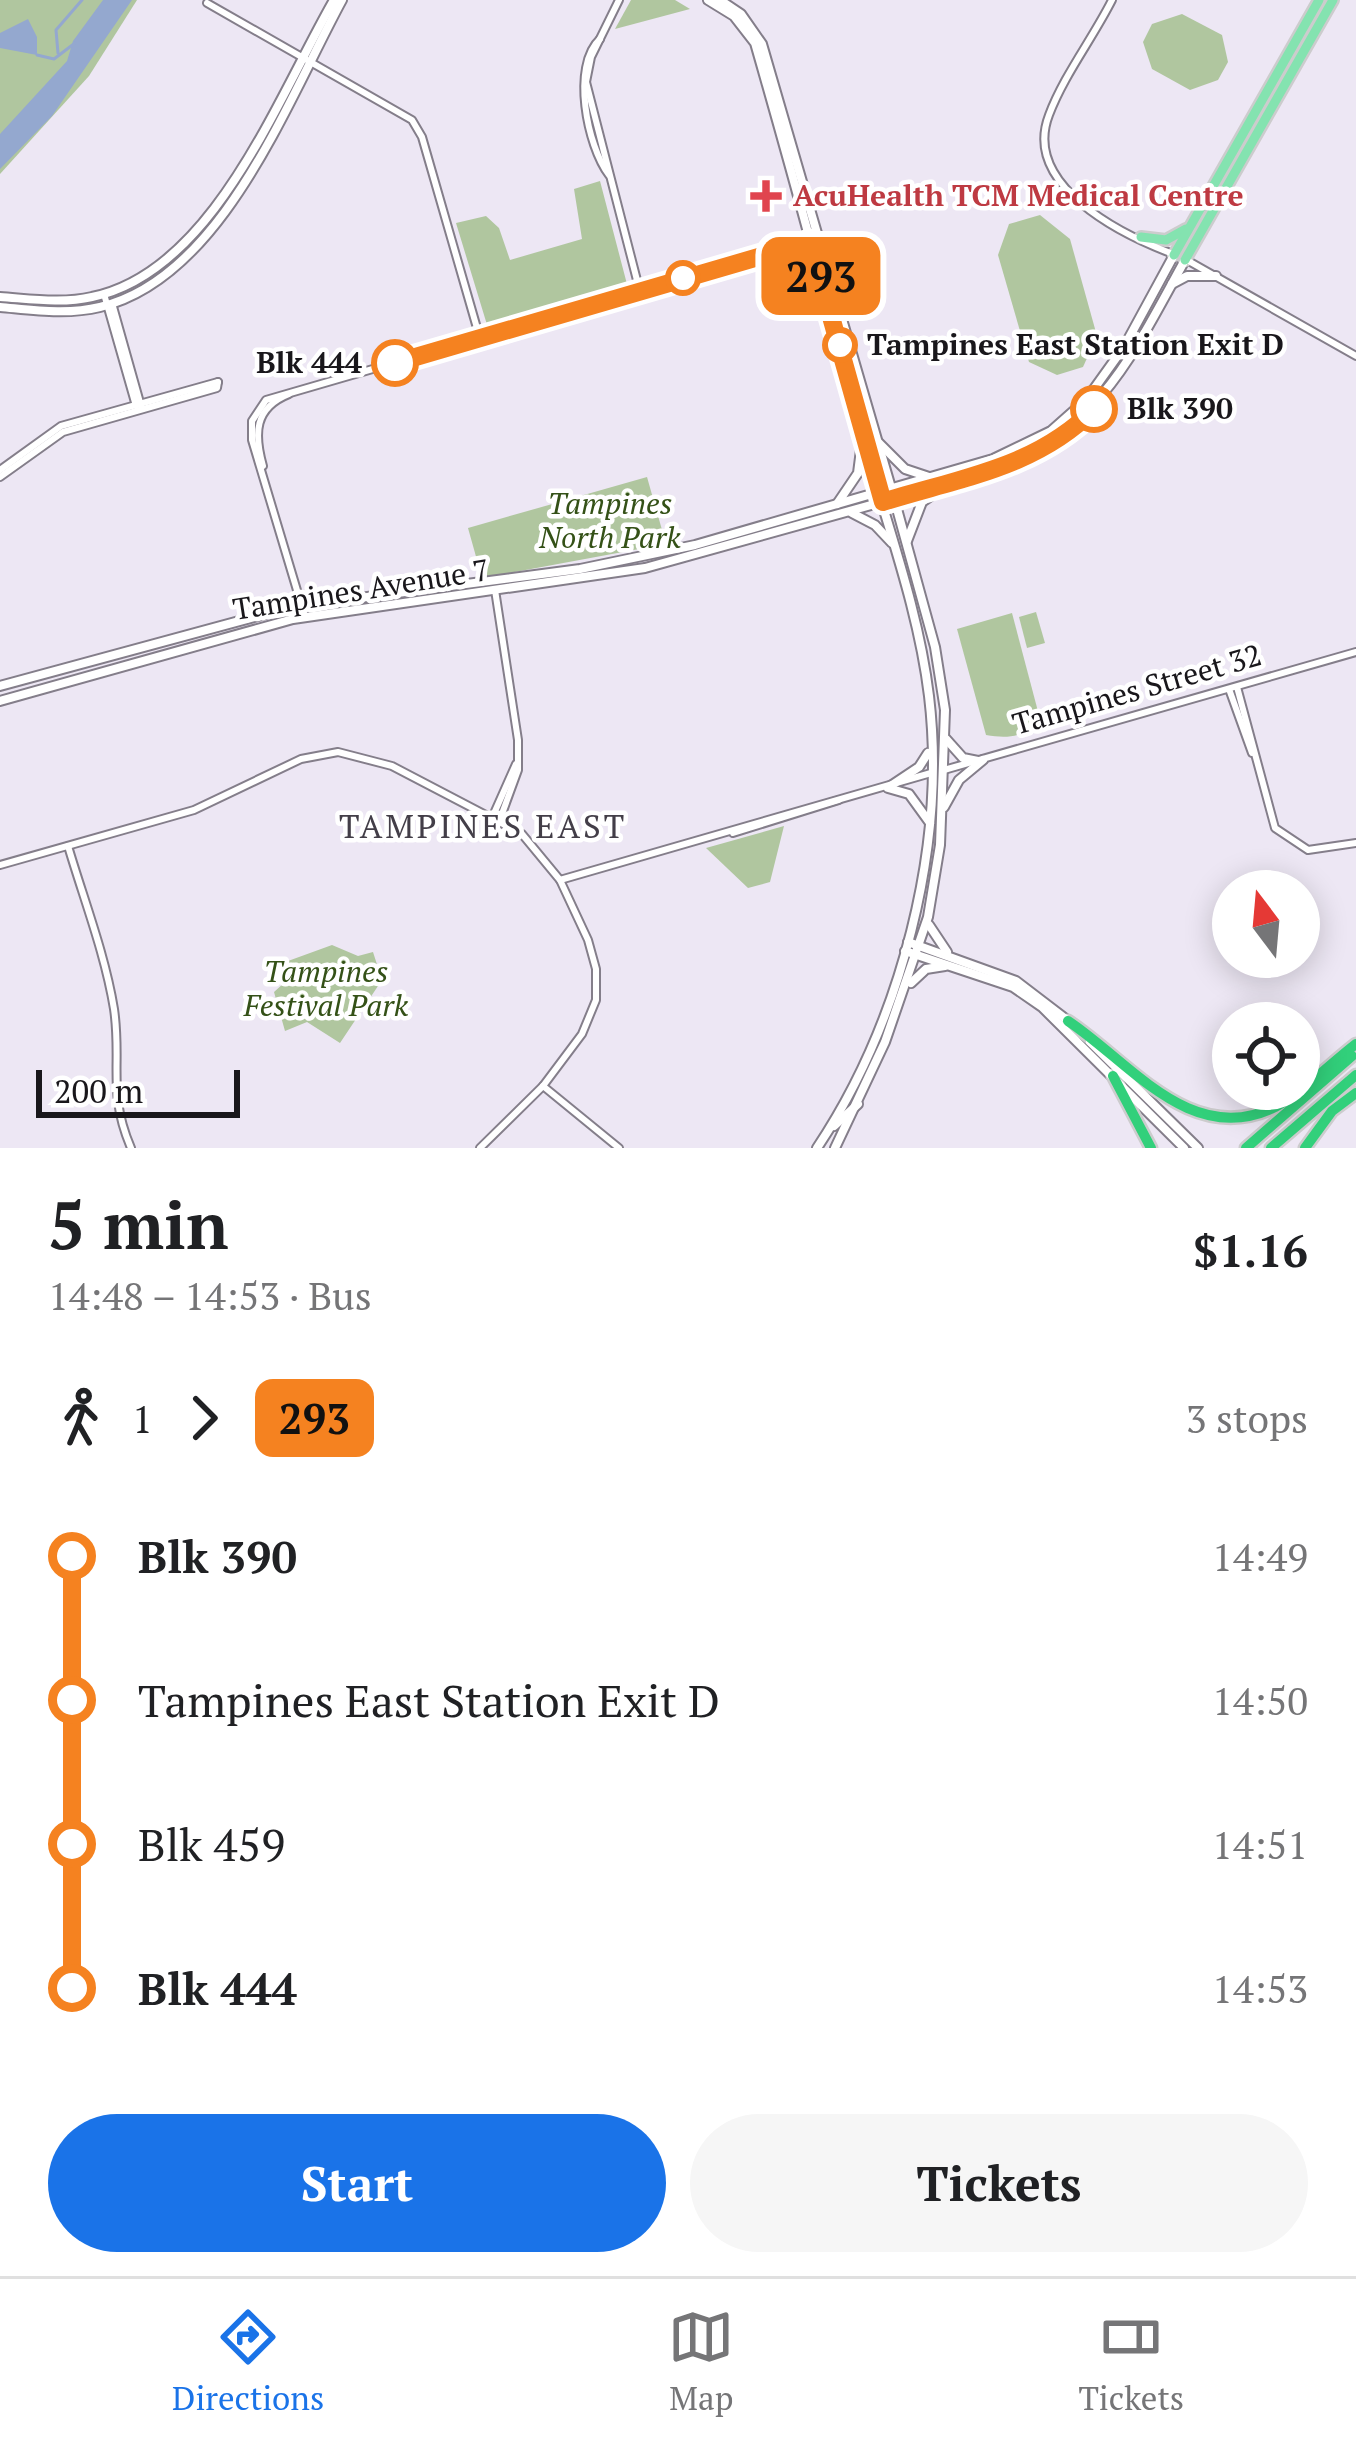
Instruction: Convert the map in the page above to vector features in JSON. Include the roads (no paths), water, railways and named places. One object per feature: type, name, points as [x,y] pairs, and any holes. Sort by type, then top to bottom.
[{"type":"highway","points":[[1068,1021],[1161,1096],[1202,1117],[1224,1118],[1273,1108],[1356,1048]]},
{"type":"highway","points":[[1246,1148],[1356,1048]]},
{"type":"highway","points":[[1113,1076],[1151,1148]]},
{"type":"highway","points":[[1270,1148],[1356,1079]]},
{"type":"highway","points":[[1305,1148],[1332,1111],[1356,1093]]},
{"type":"main road","points":[[0,307],[60,312],[110,304],[164,278],[201,246],[338,0]]},
{"type":"main road","points":[[708,0],[734,16],[755,43],[894,498],[943,687],[944,770],[928,916],[906,988],[835,1148]]},
{"type":"main road","points":[[720,0],[741,14],[762,44],[928,691],[931,824],[906,946],[817,1148]]},
{"type":"main road","name":"Tampines Avenue 7","points":[[0,701],[190,644],[305,617],[645,568],[949,483],[1038,453],[1080,423],[1123,370],[1171,285],[1190,224],[1318,0]]},
{"type":"main road","name":"Tampines Avenue 7","points":[[0,686],[302,604],[580,569],[695,545],[1016,450],[1074,412],[1124,347],[1333,0]]},
{"type":"main road","points":[[0,297],[59,301],[106,294],[159,269],[193,239],[306,58]]},
{"type":"main road","points":[[1141,237],[1166,240],[1190,224]]},
{"type":"main road","points":[[1171,285],[1186,276],[1216,276]]},
{"type":"main road","points":[[836,505],[858,473],[862,436]]},
{"type":"main road","points":[[876,440],[905,469],[931,478]]},
{"type":"main road","points":[[906,542],[922,502],[949,483]]},
{"type":"main road","points":[[846,512],[862,515],[893,544]]},
{"type":"main road","points":[[945,738],[963,758],[981,760]]},
{"type":"main road","points":[[887,787],[920,767],[931,744]]},
{"type":"main road","points":[[941,814],[954,788],[981,760]]},
{"type":"main road","points":[[887,787],[909,794],[931,824]]},
{"type":"main road","points":[[928,916],[932,937],[952,961],[1013,987],[1064,1027],[1184,1148]]},
{"type":"main road","points":[[906,946],[1016,981],[1068,1021],[1198,1148]]},
{"type":"main road","points":[[906,988],[926,969],[952,961]]},
{"type":"main road","points":[[828,1131],[858,1104]]},
{"type":"street","points":[[619,0],[587,54],[581,82],[639,290]]},
{"type":"street","points":[[1112,0],[1048,117],[1046,157],[1070,196],[1356,356]]},
{"type":"street","points":[[207,3],[399,110],[418,128],[480,338]]},
{"type":"street","points":[[305,617],[251,432],[266,400],[815,241]]},
{"type":"street","points":[[106,294],[139,408]]},
{"type":"street","points":[[0,474],[32,446],[63,432],[218,382],[218,388],[139,408]]},
{"type":"street","points":[[494,580],[517,730],[516,764],[496,820]]},
{"type":"street","name":"Tampines Street 32","points":[[560,880],[1356,652]]},
{"type":"street","points":[[1233,688],[1273,824],[1284,838],[1316,850],[1356,843]]},
{"type":"street","points":[[0,865],[194,810],[301,759],[338,752],[380,761],[496,820],[535,844],[560,880],[593,954],[597,990],[582,1034],[543,1086],[480,1148]]},
{"type":"street","points":[[68,846],[109,981],[115,1017],[113,1086],[131,1148]]},
{"type":"street","points":[[543,1086],[620,1148]]},
{"type":"water","points":[[103,0],[132,0],[52,116],[0,169],[0,134],[67,61],[73,41]]},
{"type":"water","points":[[28,19],[37,37],[37,55],[0,48],[0,33]]},
{"type":"waterway","points":[[58,53],[56,30],[82,0]]},
{"type":"waterway","points":[[37,55],[54,59],[75,43]]},
{"type":"place","name":"AcuHealth TCM Medical Centre","points":[[766,196]]},
{"type":"place","name":"Tampines East Station Exit D","points":[[840,345]]},
{"type":"place","name":"Blk 444","points":[[395,363]]},
{"type":"place","name":"Blk 390","points":[[1094,409]]},
{"type":"district","name":"TAMPINES EAST","points":[[483,826]]},
{"type":"park label","name":"Tampines North Park","points":[[610,521]]},
{"type":"park label","name":"Tampines Festival Park","points":[[326,989]]}]
